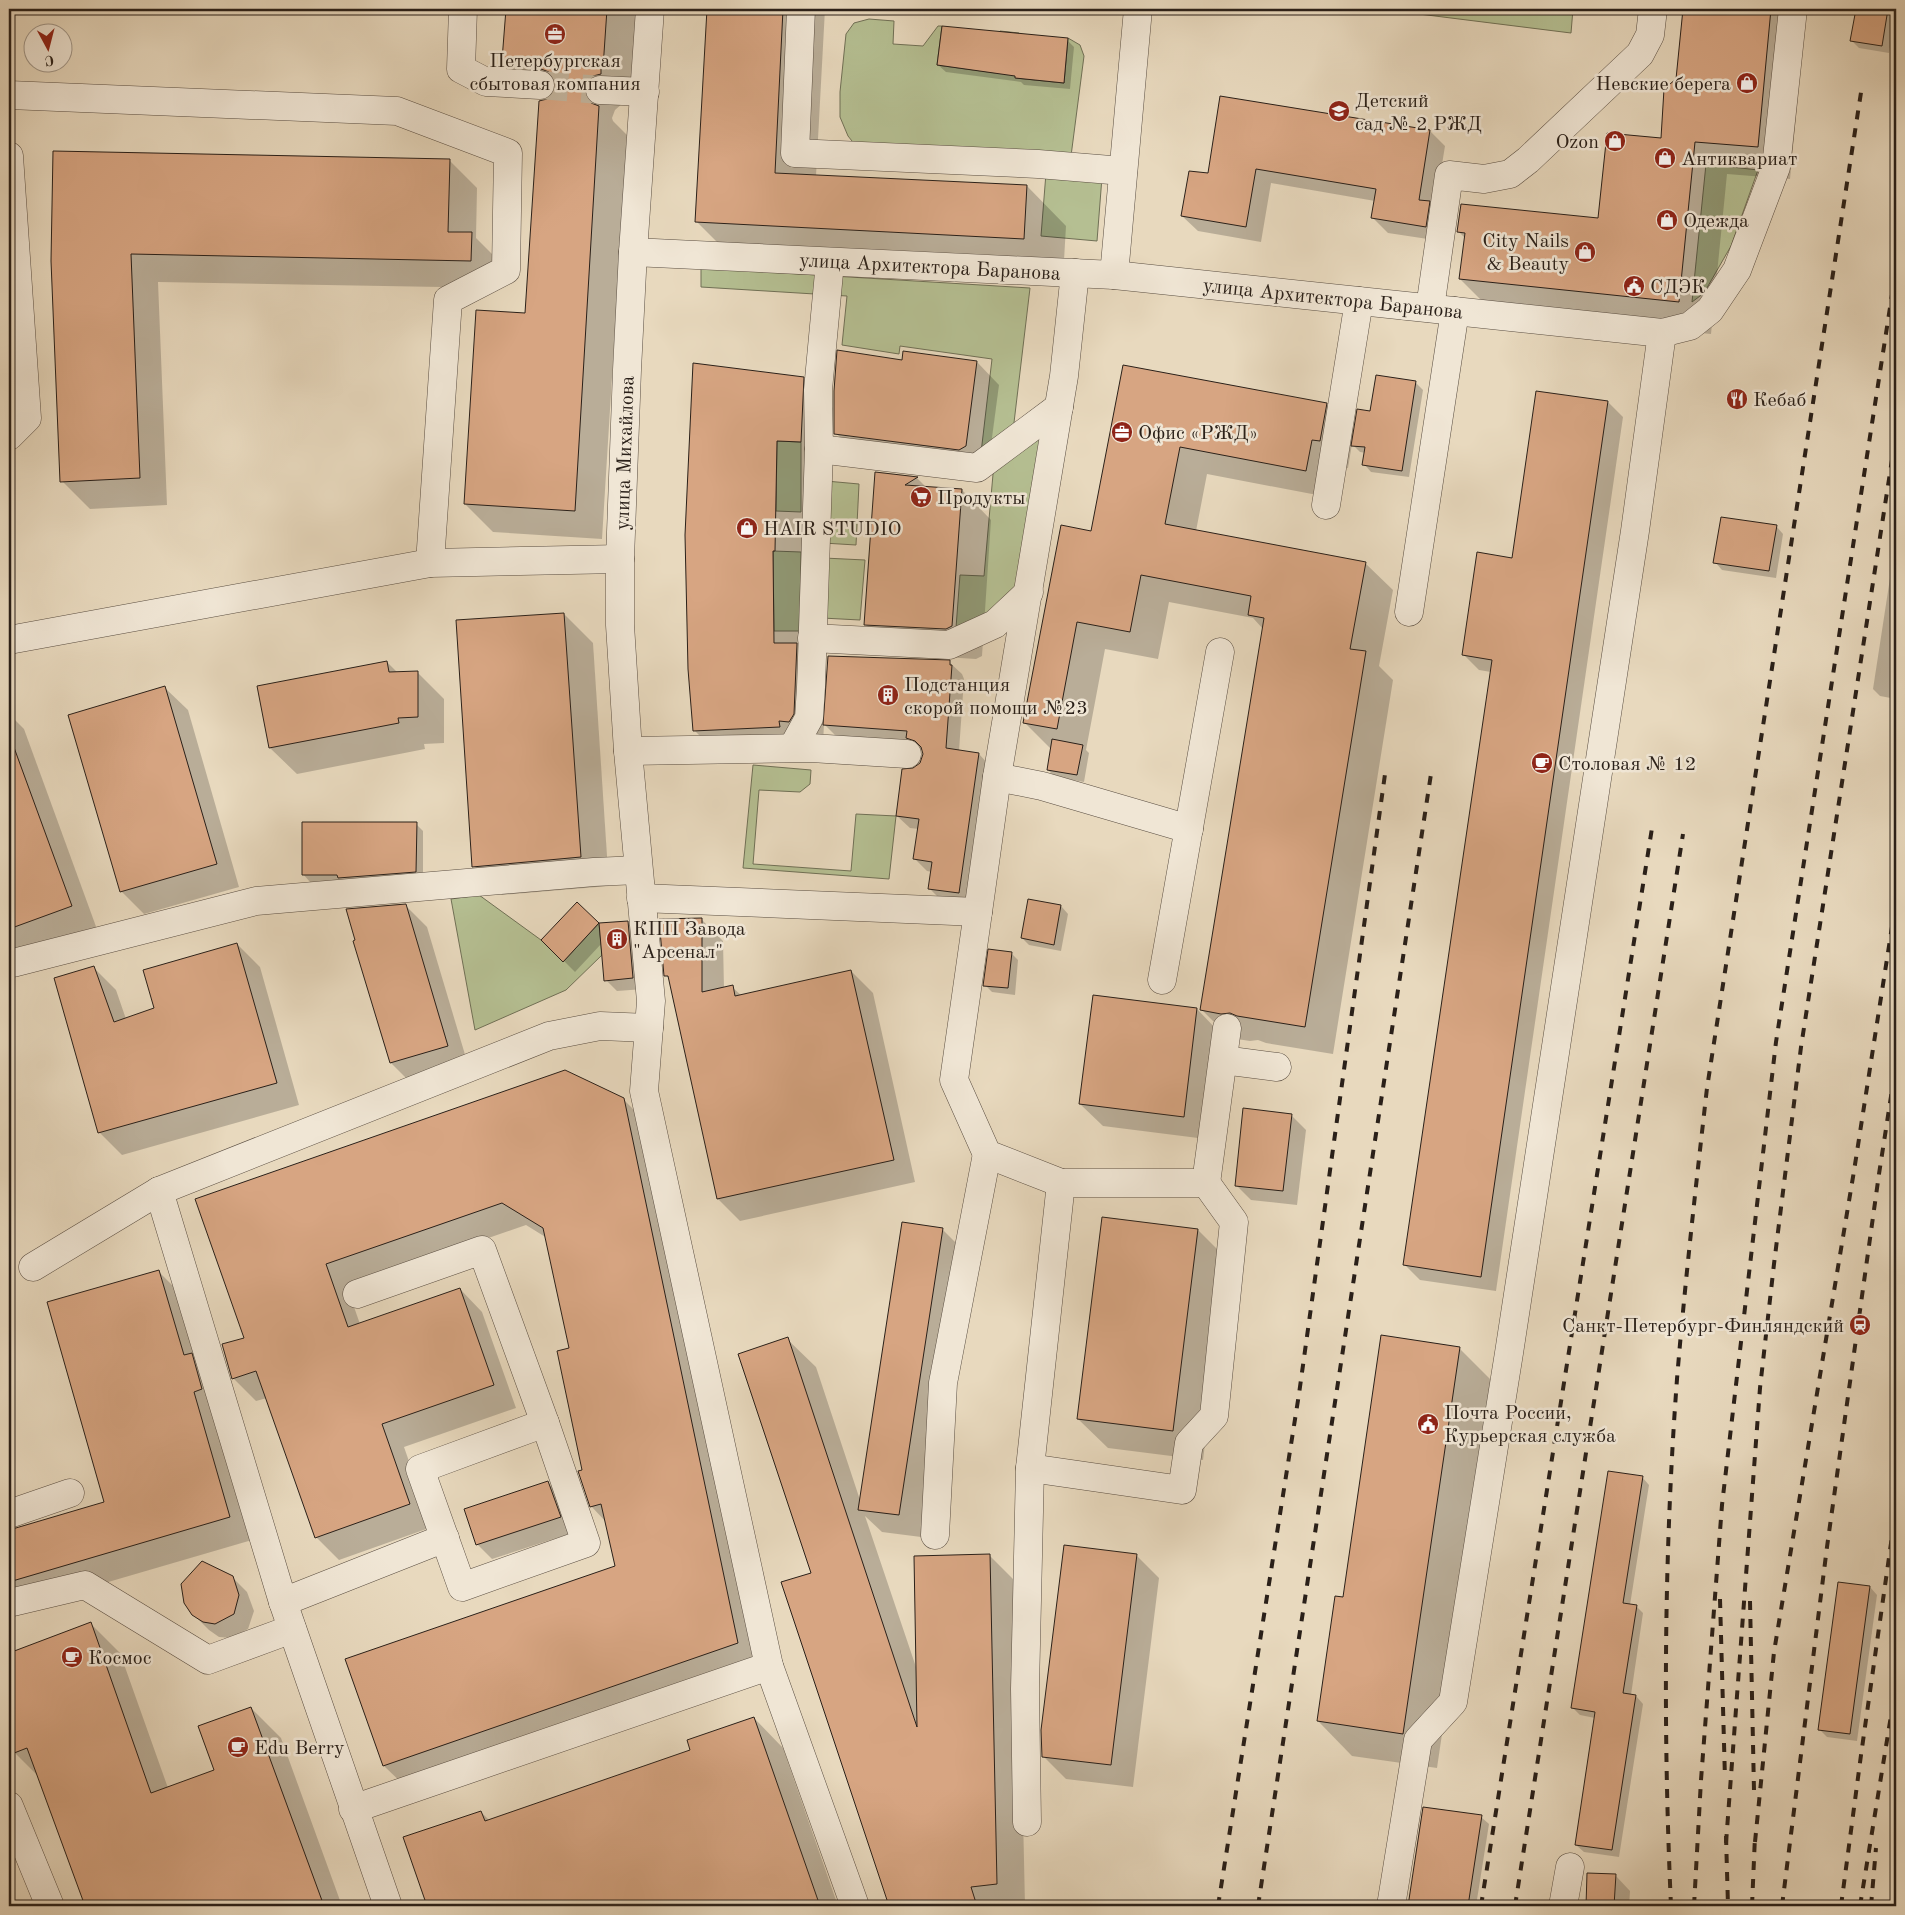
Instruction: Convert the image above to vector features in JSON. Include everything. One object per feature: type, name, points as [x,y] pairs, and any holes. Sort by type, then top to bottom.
[{"type":"street","points":[[463,9],[460,69],[486,82],[540,85]]},
{"type":"street","name":"улица Михайлова","points":[[650,9],[626,370],[620,559],[620,625],[628,750],[651,1001],[644,1091],[769,1666],[854,1906]]},
{"type":"street","points":[[801,9],[794,153],[1038,164],[1123,172]]},
{"type":"street","points":[[1114,275],[1138,9]]},
{"type":"street","points":[[1409,612],[1443,310],[1448,175],[1484,179],[1510,174],[1528,160],[1640,54],[1650,35],[1653,9]]},
{"type":"street","name":"улица Архитектора Баранова","points":[[633,252],[1114,275],[1662,333],[1690,326],[1710,310],[1737,270],[1776,167],[1793,9]]},
{"type":"street","points":[[600,90],[645,92]]},
{"type":"street","points":[[9,95],[397,112],[508,154],[506,270],[448,300],[430,563]]},
{"type":"street","points":[[9,156],[26,418],[9,436]]},
{"type":"street","points":[[793,747],[809,718],[819,449],[818,390],[830,262]]},
{"type":"street","points":[[935,1535],[944,1384],[987,1154],[954,1080],[997,777],[1059,407],[1075,273]]},
{"type":"street","points":[[1326,505],[1359,301]]},
{"type":"street","points":[[1391,1906],[1418,1740],[1453,1702],[1635,531],[1662,333]]},
{"type":"street","points":[[819,449],[977,468],[1059,407]]},
{"type":"street","points":[[9,640],[430,563],[620,559]]},
{"type":"street","points":[[812,638],[949,644],[996,624],[1029,592]]},
{"type":"street","points":[[1162,980],[1220,652]]},
{"type":"street","points":[[628,750],[793,747],[907,754]]},
{"type":"street","points":[[997,777],[1042,786],[1189,829]]},
{"type":"street","points":[[13,963],[256,901],[594,872],[638,870]]},
{"type":"street","points":[[641,898],[978,912]]},
{"type":"street","points":[[33,1267],[159,1191],[549,1036],[600,1026],[650,1028]]},
{"type":"street","points":[[1030,1468],[1182,1490],[1189,1443],[1214,1416],[1234,1222],[1206,1183],[1227,1028]]},
{"type":"street","points":[[1223,1060],[1277,1067]]},
{"type":"street","points":[[987,1154],[1061,1183],[1206,1183]]},
{"type":"street","points":[[1027,1822],[1025,1689],[1030,1468],[1061,1183]]},
{"type":"street","points":[[159,1191],[283,1602],[388,1906]]},
{"type":"street","points":[[357,1294],[482,1250],[545,1423],[586,1544],[462,1587],[420,1469],[545,1423]]},
{"type":"street","points":[[9,1514],[70,1493]]},
{"type":"street","points":[[283,1602],[444,1538]]},
{"type":"street","points":[[9,1603],[85,1585],[208,1660],[292,1629]]},
{"type":"street","points":[[353,1809],[769,1666]]},
{"type":"street","points":[[9,1806],[50,1906]]},
{"type":"street","points":[[1563,1906],[1570,1867]]},
{"type":"green space","points":[[1379,9],[1573,9],[1571,33]]},
{"type":"green space","points":[[869,19],[894,21],[893,44],[923,46],[938,26],[942,26],[937,65],[996,73],[1000,31],[1019,33],[1016,78],[1064,83],[1068,38],[1080,45],[1084,56],[1071,156],[856,146],[848,136],[840,117],[840,92],[846,34],[854,23]]},
{"type":"green space","points":[[1706,164],[1758,170],[1731,246],[1704,293],[1692,302]]},
{"type":"green space","points":[[1046,173],[1102,177],[1097,241],[1041,236]]},
{"type":"green space","points":[[701,268],[1030,288],[1013,431],[981,453],[992,359],[900,346],[899,354],[842,345],[847,296],[701,287]]},
{"type":"green space","points":[[1045,431],[1021,593],[991,614],[956,628],[960,575],[984,576],[994,463]]},
{"type":"green space","points":[[777,441],[801,442],[801,512],[776,511]]},
{"type":"green space","points":[[826,481],[859,484],[856,545],[823,543]]},
{"type":"green space","points":[[773,551],[801,552],[801,631],[774,631]]},
{"type":"green space","points":[[824,558],[865,560],[860,620],[822,618]]},
{"type":"green space","points":[[753,765],[811,770],[810,784],[800,792],[759,790],[753,864],[851,871],[856,814],[896,816],[889,879],[743,868]]},
{"type":"green space","points":[[479,895],[541,940],[563,962],[599,923],[602,955],[566,990],[475,1030],[451,899]]},
{"type":"building","points":[[506,9],[607,9],[603,68],[601,68],[601,74],[593,76],[587,81],[584,89],[586,98],[591,103],[599,106],[575,511],[464,504],[476,310],[525,313],[539,101],[547,99],[553,94],[556,86],[554,78],[549,72],[541,69],[542,63],[502,60]]},
{"type":"building","points":[[707,9],[783,9],[775,173],[1027,185],[1024,239],[695,222]]},
{"type":"building","points":[[1683,9],[1771,9],[1758,147],[1695,142],[1679,302],[1459,279],[1465,233],[1457,232],[1461,204],[1598,218],[1607,133],[1661,138],[1664,89],[1676,79]]},
{"type":"building","points":[[1856,9],[1888,9],[1882,46],[1850,41]]},
{"type":"building","points":[[942,26],[1068,38],[1064,83],[1015,78],[1015,76],[937,65]]},
{"type":"building","points":[[1220,96],[1430,130],[1419,200],[1430,201],[1426,227],[1371,218],[1376,189],[1256,169],[1246,227],[1181,216],[1189,171],[1208,173]]},
{"type":"building","points":[[53,151],[450,159],[448,232],[472,232],[471,261],[131,254],[140,478],[60,482],[51,261]]},
{"type":"building","points":[[837,350],[902,360],[903,351],[977,361],[966,446],[959,450],[834,434],[834,391]]},
{"type":"building","points":[[693,363],[804,377],[801,442],[777,441],[775,551],[773,551],[774,643],[797,643],[794,714],[789,722],[779,721],[780,727],[693,731],[688,669],[685,535]]},
{"type":"building","points":[[1123,365],[1327,403],[1320,441],[1312,440],[1306,471],[1180,447],[1165,524],[1366,562],[1350,649],[1366,651],[1305,1027],[1237,1016],[1230,1013],[1221,1014],[1200,1010],[1264,618],[1248,615],[1251,596],[1141,575],[1130,632],[1077,622],[1057,729],[1023,723],[1061,525],[1091,531]]},
{"type":"building","points":[[1376,375],[1416,381],[1402,471],[1362,465],[1365,447],[1351,446],[1357,409],[1370,411]]},
{"type":"building","points":[[1536,391],[1608,401],[1481,1277],[1403,1265],[1492,660],[1462,655],[1477,552],[1512,558]]},
{"type":"building","points":[[875,472],[918,477],[905,485],[962,489],[952,626],[946,629],[864,625]]},
{"type":"building","points":[[1721,517],[1777,525],[1769,571],[1713,563]]},
{"type":"building","points":[[564,613],[581,857],[472,867],[456,620]]},
{"type":"building","points":[[828,656],[950,660],[950,665],[952,665],[946,748],[979,753],[959,893],[928,889],[932,862],[913,859],[919,819],[896,816],[902,769],[913,768],[920,763],[923,754],[921,747],[915,741],[906,738],[907,731],[823,725]]},
{"type":"building","points":[[387,661],[389,672],[418,671],[418,717],[398,718],[399,723],[269,748],[257,686]]},
{"type":"building","points":[[165,686],[217,864],[120,892],[68,715]]},
{"type":"building","points":[[1052,739],[1083,745],[1077,775],[1047,770]]},
{"type":"building","points":[[12,742],[72,906],[9,929],[9,743]]},
{"type":"building","points":[[302,822],[417,822],[416,872],[338,878],[337,875],[302,875]]},
{"type":"building","points":[[1028,899],[1061,905],[1054,945],[1021,938]]},
{"type":"building","points":[[577,902],[599,923],[563,962],[541,940]]},
{"type":"building","points":[[406,904],[448,1046],[390,1063],[353,941],[355,940],[346,909]]},
{"type":"building","points":[[702,918],[702,992],[733,985],[735,996],[851,970],[894,1160],[717,1199],[668,976],[664,976],[659,919]]},
{"type":"building","name":"КПП Завода \"Арсенал\"","points":[[628,921],[633,978],[604,981],[599,923]]},
{"type":"building","points":[[237,943],[277,1083],[98,1133],[54,978],[94,966],[114,1022],[154,1008],[143,970]]},
{"type":"building","points":[[988,949],[1012,952],[1008,988],[983,986]]},
{"type":"building","points":[[1093,995],[1197,1008],[1184,1117],[1079,1104]]},
{"type":"building","points":[[565,1070],[624,1098],[738,1643],[383,1766],[345,1659],[615,1566],[601,1504],[590,1507],[578,1471],[582,1470],[557,1351],[569,1348],[543,1228],[502,1203],[326,1264],[348,1327],[460,1288],[494,1385],[382,1424],[410,1504],[315,1538],[256,1371],[232,1379],[222,1344],[244,1338],[195,1199]]},
{"type":"building","points":[[1243,1108],[1292,1114],[1283,1191],[1235,1186]]},
{"type":"building","points":[[1102,1217],[1198,1229],[1173,1431],[1077,1419]]},
{"type":"building","points":[[902,1222],[943,1228],[899,1515],[858,1510]]},
{"type":"building","points":[[159,1270],[184,1355],[192,1353],[202,1389],[194,1392],[230,1517],[9,1582],[9,1530],[104,1502],[47,1302]]},
{"type":"building","points":[[1381,1335],[1460,1347],[1403,1734],[1317,1721],[1335,1596],[1343,1597]]},
{"type":"building","points":[[788,1337],[917,1727],[914,1556],[990,1554],[997,1884],[971,1887],[977,1906],[889,1906],[781,1582],[811,1573],[738,1354]]},
{"type":"building","points":[[1608,1471],[1643,1476],[1623,1603],[1637,1605],[1623,1693],[1636,1695],[1612,1850],[1575,1845],[1595,1712],[1571,1708]]},
{"type":"building","points":[[548,1481],[561,1517],[476,1545],[464,1509]]},
{"type":"building","points":[[1064,1545],[1137,1554],[1111,1765],[1042,1757],[1041,1730]]},
{"type":"building","points":[[202,1561],[233,1576],[239,1595],[234,1614],[215,1624],[203,1622],[192,1615],[184,1603],[181,1584]]},
{"type":"building","points":[[1838,1582],[1870,1586],[1850,1734],[1818,1730]]},
{"type":"building","points":[[91,1622],[151,1793],[214,1770],[198,1726],[251,1707],[324,1906],[85,1906],[27,1748],[9,1755],[9,1653]]},
{"type":"building","points":[[754,1717],[820,1906],[427,1906],[403,1837],[481,1811],[485,1821],[690,1750],[687,1740]]},
{"type":"building","points":[[1423,1807],[1482,1815],[1468,1906],[1408,1906]]},
{"type":"building","points":[[1587,1873],[1616,1874],[1614,1906],[1586,1906]]},
{"type":"tunnel","points":[[540,85],[600,90]]},
{"type":"railway","points":[[1671,1906],[1666,1708],[1667,1577],[1677,1379],[1691,1234],[1707,1088],[1862,86]]},
{"type":"railway","points":[[1694,1906],[1701,1780],[1722,1505],[1776,1042],[1896,269]]},
{"type":"railway","points":[[1726,1843],[1760,1388],[1774,1264],[1801,1047],[1896,434]]},
{"type":"railway","points":[[1218,1906],[1299,1394],[1386,767]]},
{"type":"railway","points":[[1258,1906],[1431,774]]},
{"type":"railway","points":[[1481,1906],[1652,828]]},
{"type":"railway","points":[[1515,1906],[1683,834]]},
{"type":"railway","points":[[1755,1842],[1774,1652],[1854,1171],[1896,901]]},
{"type":"railway","points":[[1782,1906],[1827,1547],[1896,1064]]},
{"type":"railway","points":[[1841,1906],[1896,1508]]},
{"type":"railway","points":[[1720,1599],[1725,1779]]},
{"type":"railway","points":[[1750,1601],[1754,1791]]},
{"type":"railway","points":[[1860,1906],[1896,1685]]},
{"type":"railway","points":[[1726,1836],[1728,1906]]},
{"type":"railway","points":[[1752,1906],[1755,1836]]},
{"type":"railway","points":[[1871,1906],[1876,1848]]},
{"type":"place","name":"Петербургская сбытовая компания","points":[[555,34]]},
{"type":"place","name":"Невские берега","points":[[1747,83]]},
{"type":"place","name":"Детский сад № 2 РЖД","points":[[1339,111]]},
{"type":"place","name":"Ozon","points":[[1615,141]]},
{"type":"place","name":"Антиквариат","points":[[1665,158]]},
{"type":"place","name":"Одежда","points":[[1667,220]]},
{"type":"place","name":"City Nails & Beauty","points":[[1585,252]]},
{"type":"place","name":"СДЭК","points":[[1634,286]]},
{"type":"place","name":"Кебаб","points":[[1737,399]]},
{"type":"place","name":"Офис «РЖД»","points":[[1122,432]]},
{"type":"place","name":"Продукты","points":[[921,497]]},
{"type":"place","name":"HAIR STUDIO","points":[[747,528]]},
{"type":"place","name":"Подстанция скорой помощи №23","points":[[888,695]]},
{"type":"place","name":"Столовая № 12","points":[[1542,763]]},
{"type":"place","name":"КПП Завода \"Арсенал\"","points":[[617,939]]},
{"type":"place","name":"Санкт-Петербург-Финляндский","points":[[1860,1325]]},
{"type":"place","name":"Почта России, Курьерская служба","points":[[1428,1424]]},
{"type":"place","name":"Космос","points":[[72,1657]]},
{"type":"place","name":"Edu Berry","points":[[238,1747]]}]
